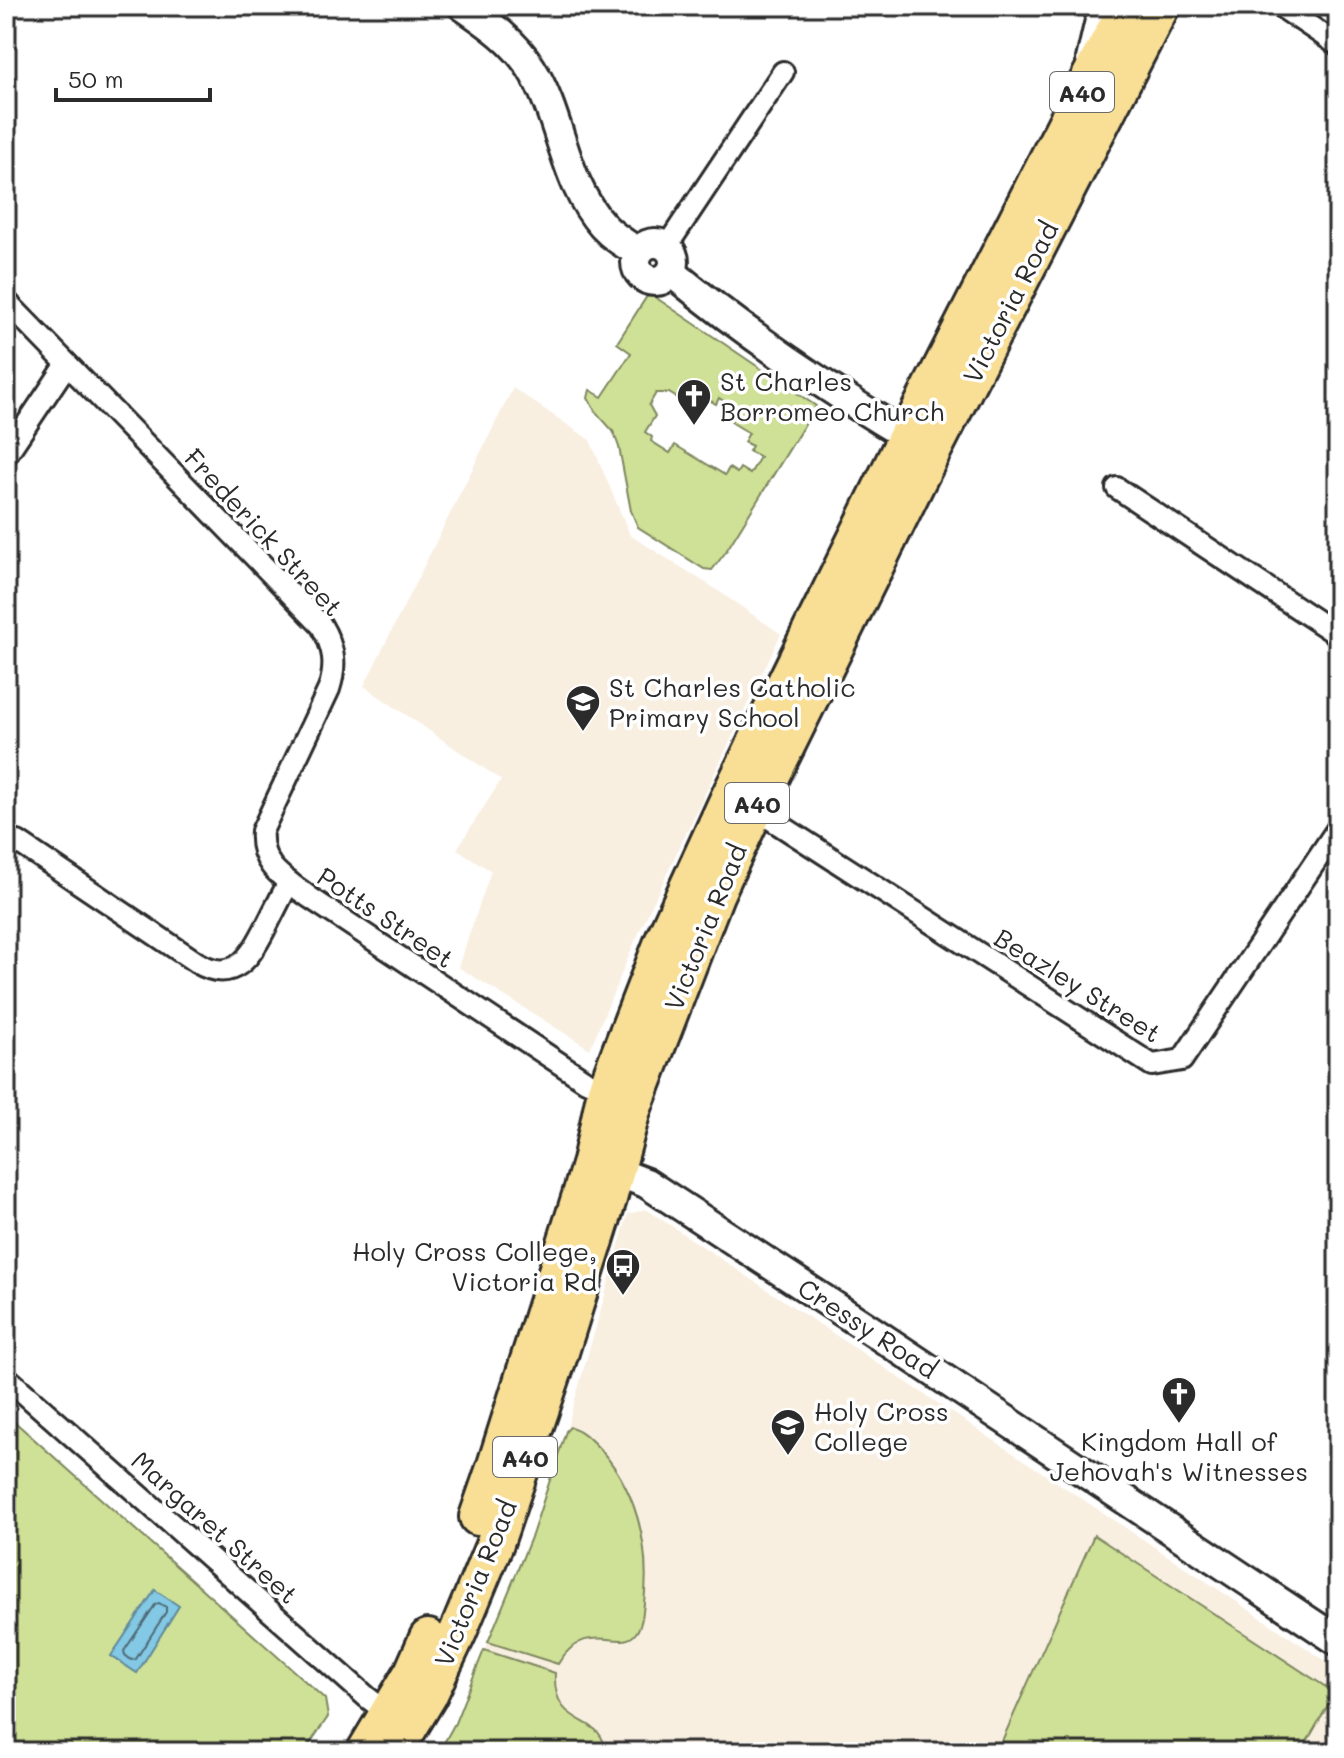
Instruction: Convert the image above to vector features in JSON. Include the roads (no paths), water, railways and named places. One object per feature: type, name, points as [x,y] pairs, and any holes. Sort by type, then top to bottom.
[{"type":"highway","name":"Victoria Road","points":[[365,1752],[413,1672],[453,1583],[603,1166],[632,1110],[715,895],[1079,98],[1128,6]]},
{"type":"highway","name":"Victoria Road","points":[[394,1752],[428,1696],[458,1632],[495,1543],[547,1391],[603,1166],[606,1090],[663,942],[729,798],[920,443],[970,379],[1161,6]]},
{"type":"street","points":[[463,6],[494,27],[521,54],[541,85],[588,206],[615,237],[638,252],[637,268],[643,277],[655,281],[667,277],[669,259],[783,72]]},
{"type":"street","points":[[1079,98],[1096,20],[1103,6]]},
{"type":"street","points":[[1280,6],[1338,45]]},
{"type":"street","points":[[669,259],[720,312],[882,421],[920,443]]},
{"type":"street","name":"Frederick Street","points":[[6,301],[312,616],[328,637],[335,663],[329,689],[262,831],[265,857],[275,871],[289,882]]},
{"type":"street","points":[[6,455],[67,364]]},
{"type":"street","points":[[1117,488],[1338,635]]},
{"type":"street","name":"Beazley Street","points":[[755,809],[1152,1065],[1182,1060],[1338,828]]},
{"type":"street","name":"Potts Street","points":[[6,840],[18,842],[196,962],[212,969],[229,969],[251,955],[289,882],[586,1081],[606,1090]]},
{"type":"street","name":"Cressy Road","points":[[603,1166],[646,1183],[1338,1641]]},
{"type":"street","name":"Margaret Street","points":[[6,1377],[389,1714]]},
{"type":"water","points":[[155,1590],[179,1606],[137,1673],[111,1656]]},
{"type":"place","name":"St Charles Borromeo Church","points":[[694,427]]},
{"type":"place","name":"St Charles Catholic Primary School","points":[[583,733]]},
{"type":"place","name":"Holy Cross College, Victoria Rd","points":[[623,1297]]},
{"type":"place","name":"Kingdom Hall of Jehovah's Witnesses","points":[[1179,1425]]},
{"type":"place","name":"Holy Cross College","points":[[788,1457]]}]
